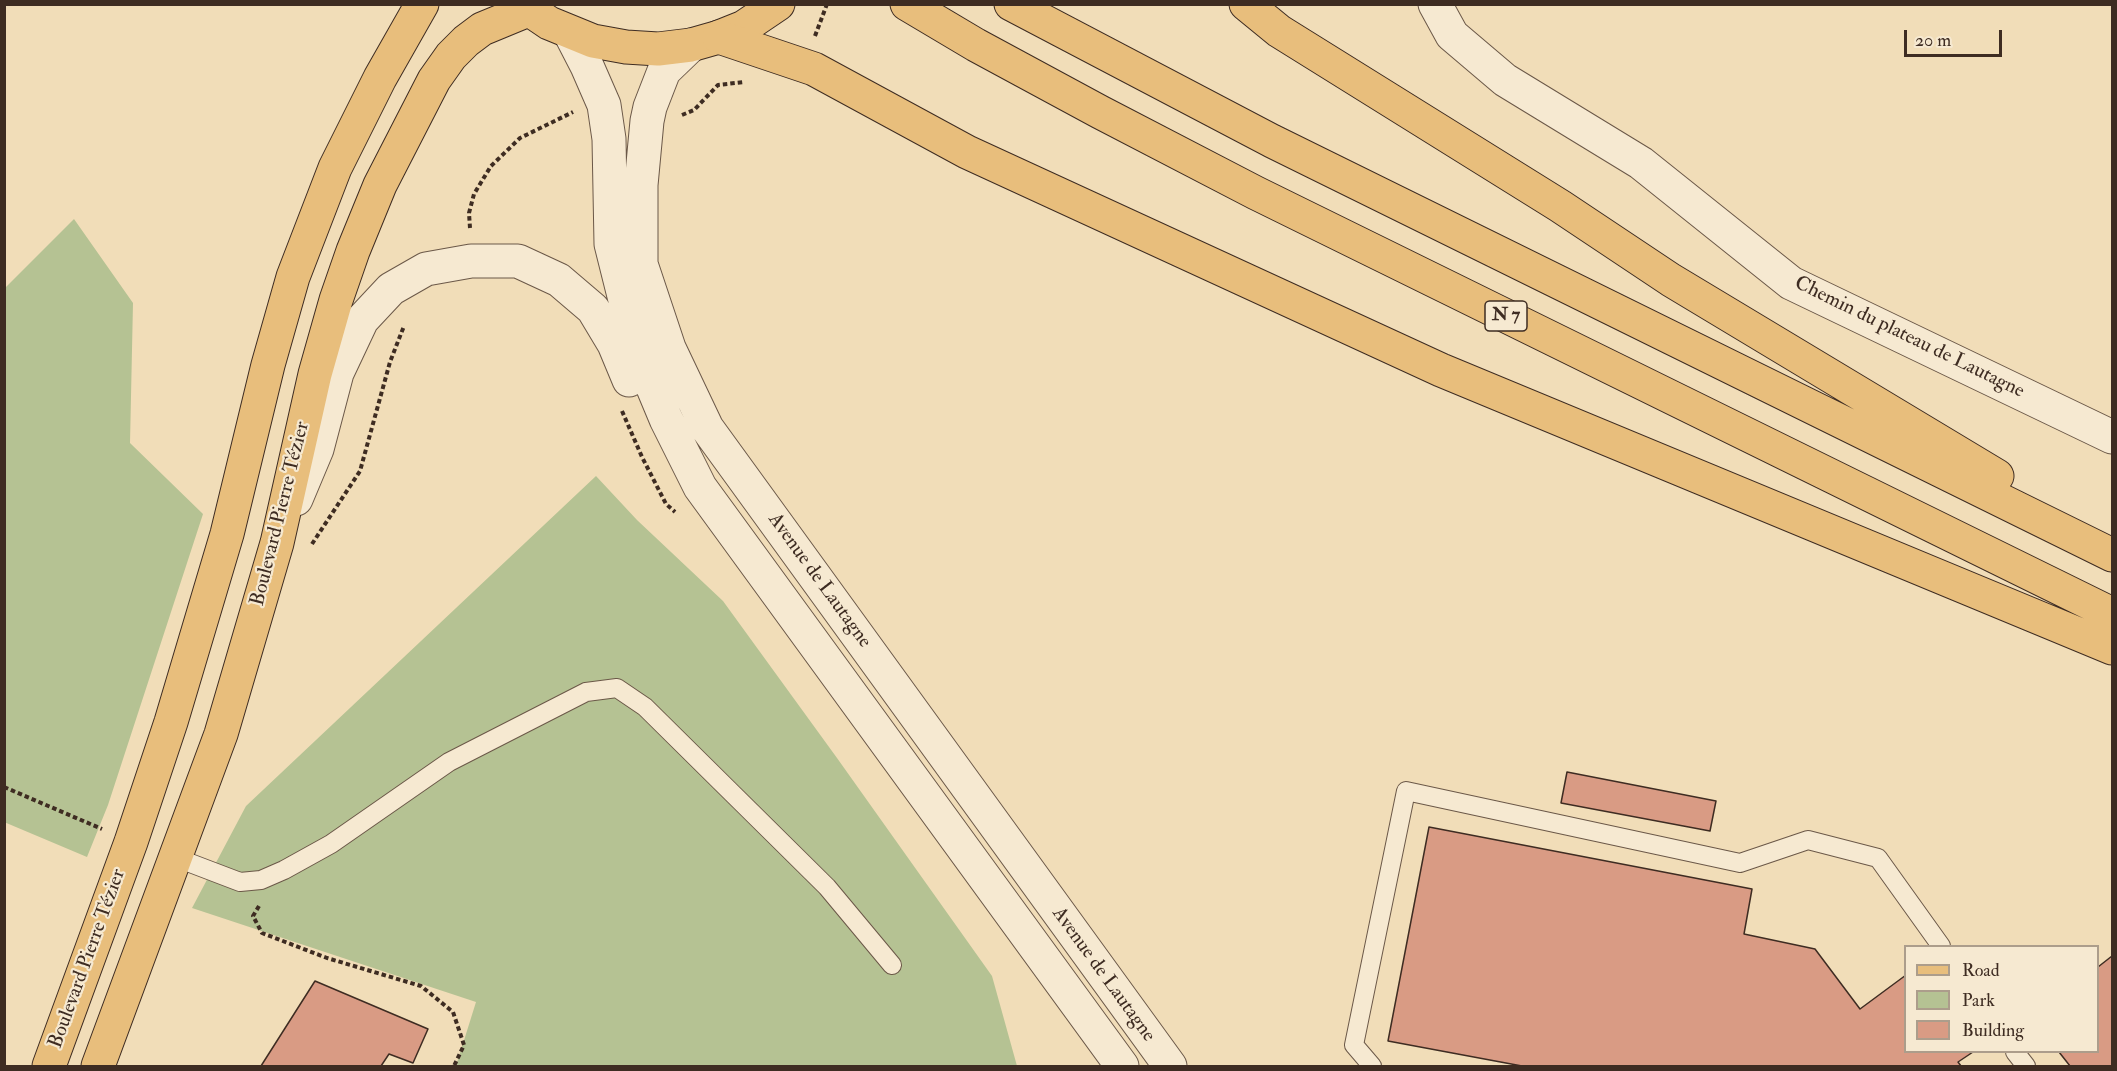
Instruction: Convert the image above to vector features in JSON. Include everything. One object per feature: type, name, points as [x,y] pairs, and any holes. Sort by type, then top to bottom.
[{"type":"main road","name":"Boulevard Pierre Tézier","points":[[49,1066],[131,842],[171,722],[227,534],[268,365],[293,278],[335,168],[380,78],[422,4]]},
{"type":"main road","points":[[524,7],[570,33],[593,41],[626,47],[658,49],[705,41],[744,27],[778,4]]},
{"type":"main road","name":"N 7","points":[[907,4],[976,45],[1256,193],[2112,614]]},
{"type":"main road","points":[[1011,4],[1272,141],[2112,555]]},
{"type":"main road","points":[[1246,4],[1279,31],[1560,206],[1671,280],[2112,543]]},
{"type":"main road","name":"Boulevard Pierre Tézier","points":[[98,1066],[177,858],[221,734],[277,543],[315,375],[353,251],[380,186],[434,80],[451,56],[466,41],[482,29],[524,7]]},
{"type":"main road","points":[[705,41],[813,69],[967,152],[1441,370],[2112,648]]},
{"type":"street","name":"Chemin du plateau de Lautagne","points":[[1435,4],[1452,35],[1505,80],[1641,163],[1791,283],[2112,437]]},
{"type":"street","name":"Avenue de Lautagne","points":[[570,33],[604,105],[609,139],[611,244],[638,352],[666,419],[700,487],[1122,1066]]},
{"type":"street","name":"Avenue de Lautagne","points":[[705,41],[664,71],[647,121],[641,184],[642,264],[669,348],[707,428],[1170,1066]]},
{"type":"street","points":[[277,543],[317,449],[337,373],[362,320],[390,289],[426,269],[471,261],[518,261],[559,280],[593,309],[614,344],[650,430],[673,467],[700,487]]},
{"type":"lane","points":[[177,858],[240,882],[261,880],[331,844],[449,762],[586,692],[617,688],[645,707],[826,887],[892,965]]},
{"type":"lane","points":[[1372,1066],[1354,1045],[1406,791],[1740,863],[1808,840],[1878,858],[1940,945]]},
{"type":"lane","points":[[2016,1053],[2026,1066]]},
{"type":"path","points":[[4,787],[131,842]]},
{"type":"path","points":[[261,880],[262,900],[254,916],[262,933],[327,958],[421,986],[453,1012],[464,1045],[454,1066]]},
{"type":"green space","points":[[74,219],[133,303],[130,443],[203,514],[108,805],[87,857],[4,822],[5,288]]},
{"type":"green space","points":[[596,476],[637,520],[723,601],[837,758],[992,976],[1017,1066],[456,1066],[476,1002],[192,908],[246,806]]},
{"type":"building","points":[[1567,772],[1716,801],[1710,831],[1561,803]]},
{"type":"building","points":[[1429,827],[1752,889],[1744,934],[1815,949],[1860,1009],[1904,976],[1904,1053],[1972,1053],[1958,1062],[1961,1066],[1522,1066],[1388,1041]]},
{"type":"building","points":[[2112,956],[2112,1066],[2070,1066],[2060,1053],[2099,1053],[2099,966]]},
{"type":"building","points":[[315,981],[428,1029],[413,1063],[389,1054],[381,1066],[261,1066]]}]
